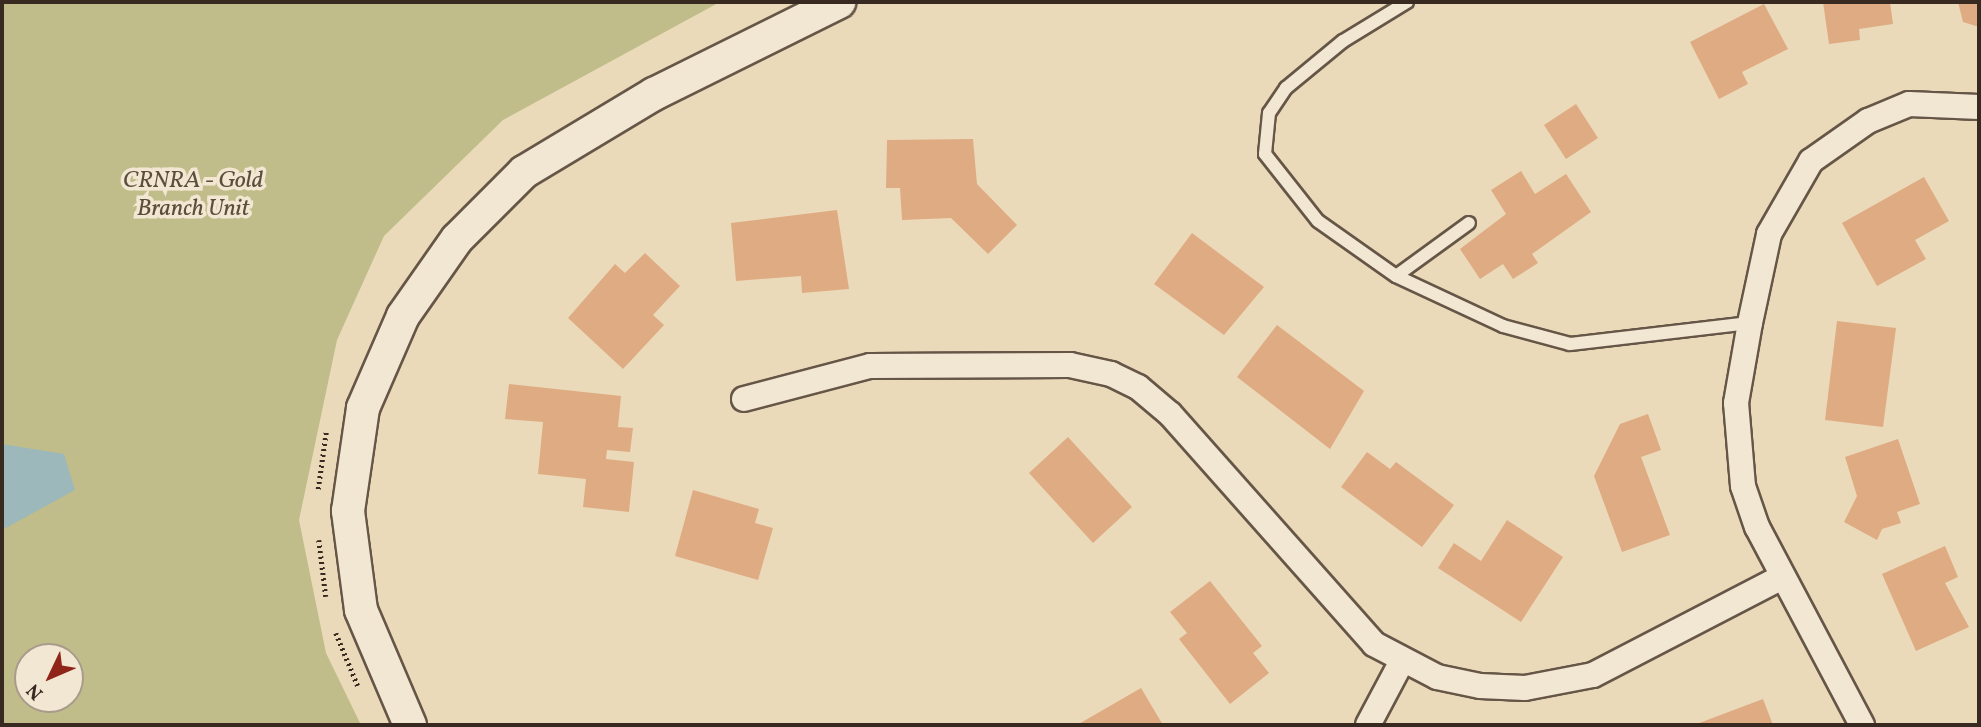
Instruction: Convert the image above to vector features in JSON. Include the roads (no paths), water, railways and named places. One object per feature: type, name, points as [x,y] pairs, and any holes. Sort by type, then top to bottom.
[{"type":"street","points":[[410,725],[361,610],[348,511],[363,408],[403,316],[457,239],[524,172],[654,94],[839,2]]},
{"type":"street","points":[[1862,725],[1757,527],[1736,437],[1751,323],[1769,234],[1811,161],[1868,121],[1909,104],[1979,107]]},
{"type":"street","points":[[744,399],[870,366],[1070,365],[1111,374],[1138,387],[1170,414],[1347,618],[1402,662],[1480,686],[1558,684],[1594,675],[1782,577]]},
{"type":"street","points":[[1368,725],[1402,662]]},
{"type":"lane","points":[[1407,2],[1308,66],[1269,113],[1263,134],[1265,154],[1281,180],[1318,221],[1396,276],[1503,326],[1570,344],[1751,323]]},
{"type":"lane","points":[[1396,276],[1469,223]]},
{"type":"water","points":[[2,444],[64,454],[75,490],[2,530]]},
{"type":"park label","name":"CRNRA - Gold Branch Unit","points":[[193,196]]}]
